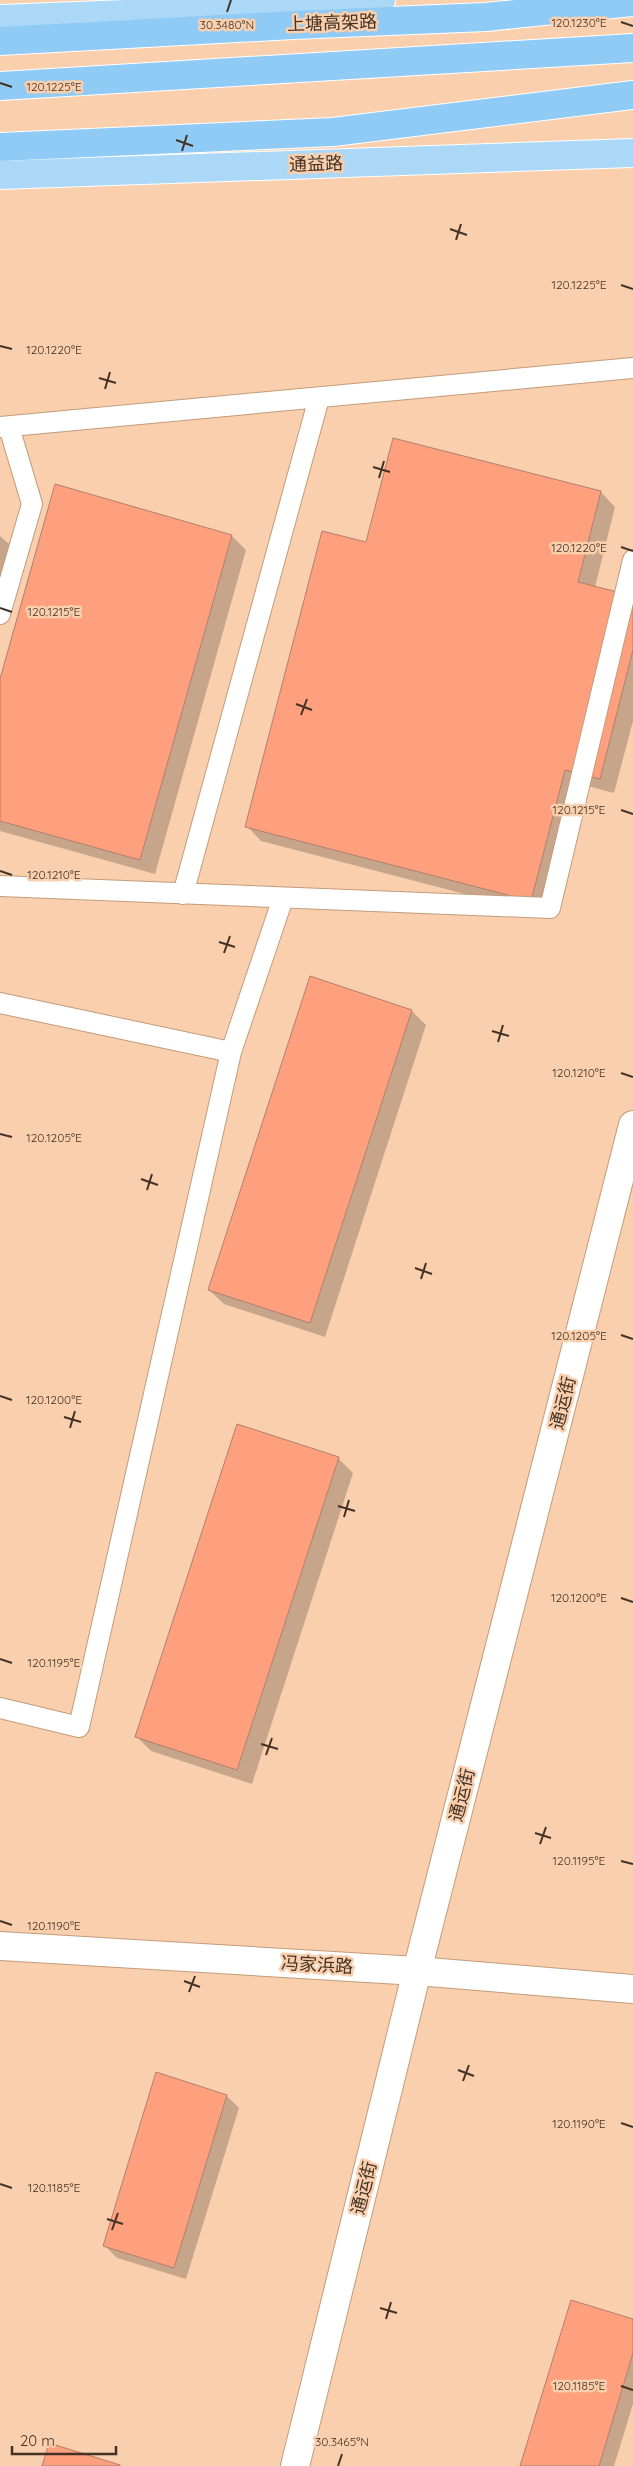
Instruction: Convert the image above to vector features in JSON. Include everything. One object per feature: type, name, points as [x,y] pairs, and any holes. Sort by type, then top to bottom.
[{"type":"highway","name":"上塘高架路","points":[[0,41],[293,25],[486,17],[633,2]]},
{"type":"highway","points":[[0,86],[633,48]]},
{"type":"highway","points":[[0,147],[333,132],[633,95]]},
{"type":"main road","points":[[0,19],[253,9],[381,0]]},
{"type":"main road","name":"通益路","points":[[0,175],[633,153]]},
{"type":"street","name":"通运街","points":[[295,2466],[417,1971],[633,1125]]},
{"type":"street","name":"冯家浜路","points":[[0,1946],[417,1971],[633,1990]]},
{"type":"lane","points":[[0,614],[32,504],[4,427],[633,368]]},
{"type":"lane","points":[[183,894],[319,398]]},
{"type":"lane","points":[[0,886],[550,908],[633,560]]},
{"type":"lane","points":[[0,1708],[79,1727],[231,1052],[283,898]]},
{"type":"lane","points":[[0,1003],[231,1052]]},
{"type":"building","points":[[393,438],[601,491],[578,582],[633,596],[633,650],[600,779],[565,770],[531,901],[245,827],[322,531],[366,542]]},
{"type":"building","points":[[55,484],[232,535],[140,860],[0,821],[0,679]]},
{"type":"building","points":[[310,976],[412,1010],[310,1323],[208,1290]]},
{"type":"building","points":[[237,1424],[339,1457],[237,1770],[135,1737]]},
{"type":"building","points":[[156,2072],[227,2095],[174,2268],[103,2246]]},
{"type":"building","points":[[571,2300],[633,2319],[633,2353],[599,2466],[520,2466]]},
{"type":"building","points":[[49,2443],[120,2465],[120,2466],[42,2466]]}]
